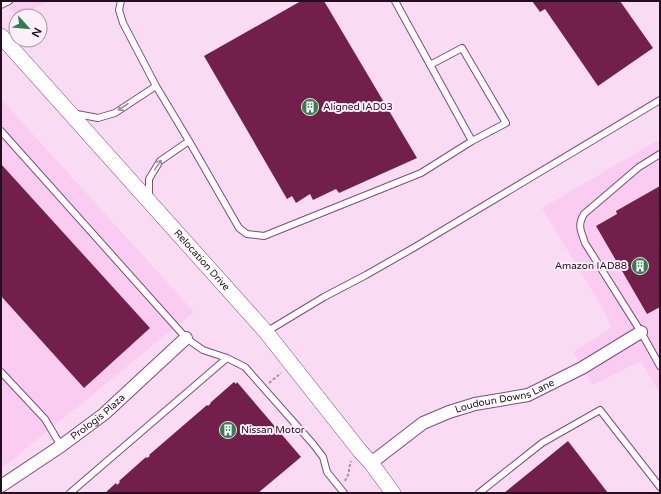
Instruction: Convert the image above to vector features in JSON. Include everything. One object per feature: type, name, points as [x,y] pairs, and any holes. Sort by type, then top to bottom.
[{"type":"street","name":"Relocation Drive","points":[[1,36],[266,332],[371,463],[393,493]]},
{"type":"street","name":"Loudoun Downs Lane","points":[[371,463],[423,423],[449,412],[475,404],[528,395],[582,368],[641,332]]},
{"type":"street","name":"Prologis Plaza","points":[[1,486],[61,446],[104,414],[186,338]]},
{"type":"lane","points":[[1,5],[9,1]]},
{"type":"lane","points":[[121,1],[119,10],[123,24],[156,86],[239,228],[247,234],[264,236],[421,173],[472,141],[506,123],[462,48],[430,65]]},
{"type":"lane","points":[[395,1],[472,141]]},
{"type":"lane","points":[[69,112],[85,117],[98,118],[115,113],[156,86]]},
{"type":"lane","points":[[266,332],[324,297],[415,247],[660,100]]},
{"type":"lane","points":[[1,131],[186,338],[203,350],[227,358],[245,367],[323,457],[327,472],[341,492]]},
{"type":"lane","points":[[149,202],[149,179],[160,161],[189,141]]},
{"type":"lane","points":[[660,154],[639,167],[584,214],[580,220],[580,228],[585,243],[641,332],[660,366]]},
{"type":"lane","points":[[70,493],[227,358]]},
{"type":"lane","points":[[1,372],[45,420],[61,446]]},
{"type":"lane","points":[[479,493],[542,443],[600,410],[660,487]]},
{"type":"path","points":[[263,388],[291,364]]},
{"type":"path","points":[[341,492],[349,473],[352,460],[360,451]]},
{"type":"shaded area","points":[[3,1],[49,1],[35,8],[10,8]]},
{"type":"shaded area","points":[[1,99],[194,312],[1,469]]},
{"type":"shaded area","points":[[660,139],[660,394],[641,361],[593,385],[573,352],[611,328],[600,304],[542,208]]},
{"type":"building","name":"Aligned IAD03","points":[[301,1],[324,1],[417,158],[339,193],[336,189],[313,200],[310,194],[296,203],[292,196],[287,199],[204,56]]},
{"type":"building","points":[[532,1],[620,1],[653,48],[598,86],[545,9],[540,12]]},
{"type":"building","points":[[1,164],[150,328],[84,388],[1,296]]},
{"type":"building","name":"Amazon IAD88","points":[[660,186],[660,307],[647,314],[596,226],[617,214],[616,211]]},
{"type":"building","name":"Nissan Motor","points":[[234,382],[236,384],[237,382],[301,457],[258,493],[105,493],[116,483],[117,485],[120,482],[119,481],[146,457],[147,458],[150,456],[149,455],[207,405],[208,406]]},
{"type":"building","points":[[568,441],[608,493],[504,493]]},
{"type":"place","name":"Aligned IAD03","points":[[310,107]]},
{"type":"place","name":"Amazon IAD88","points":[[640,266]]},
{"type":"place","name":"Nissan Motor","points":[[228,430]]}]
